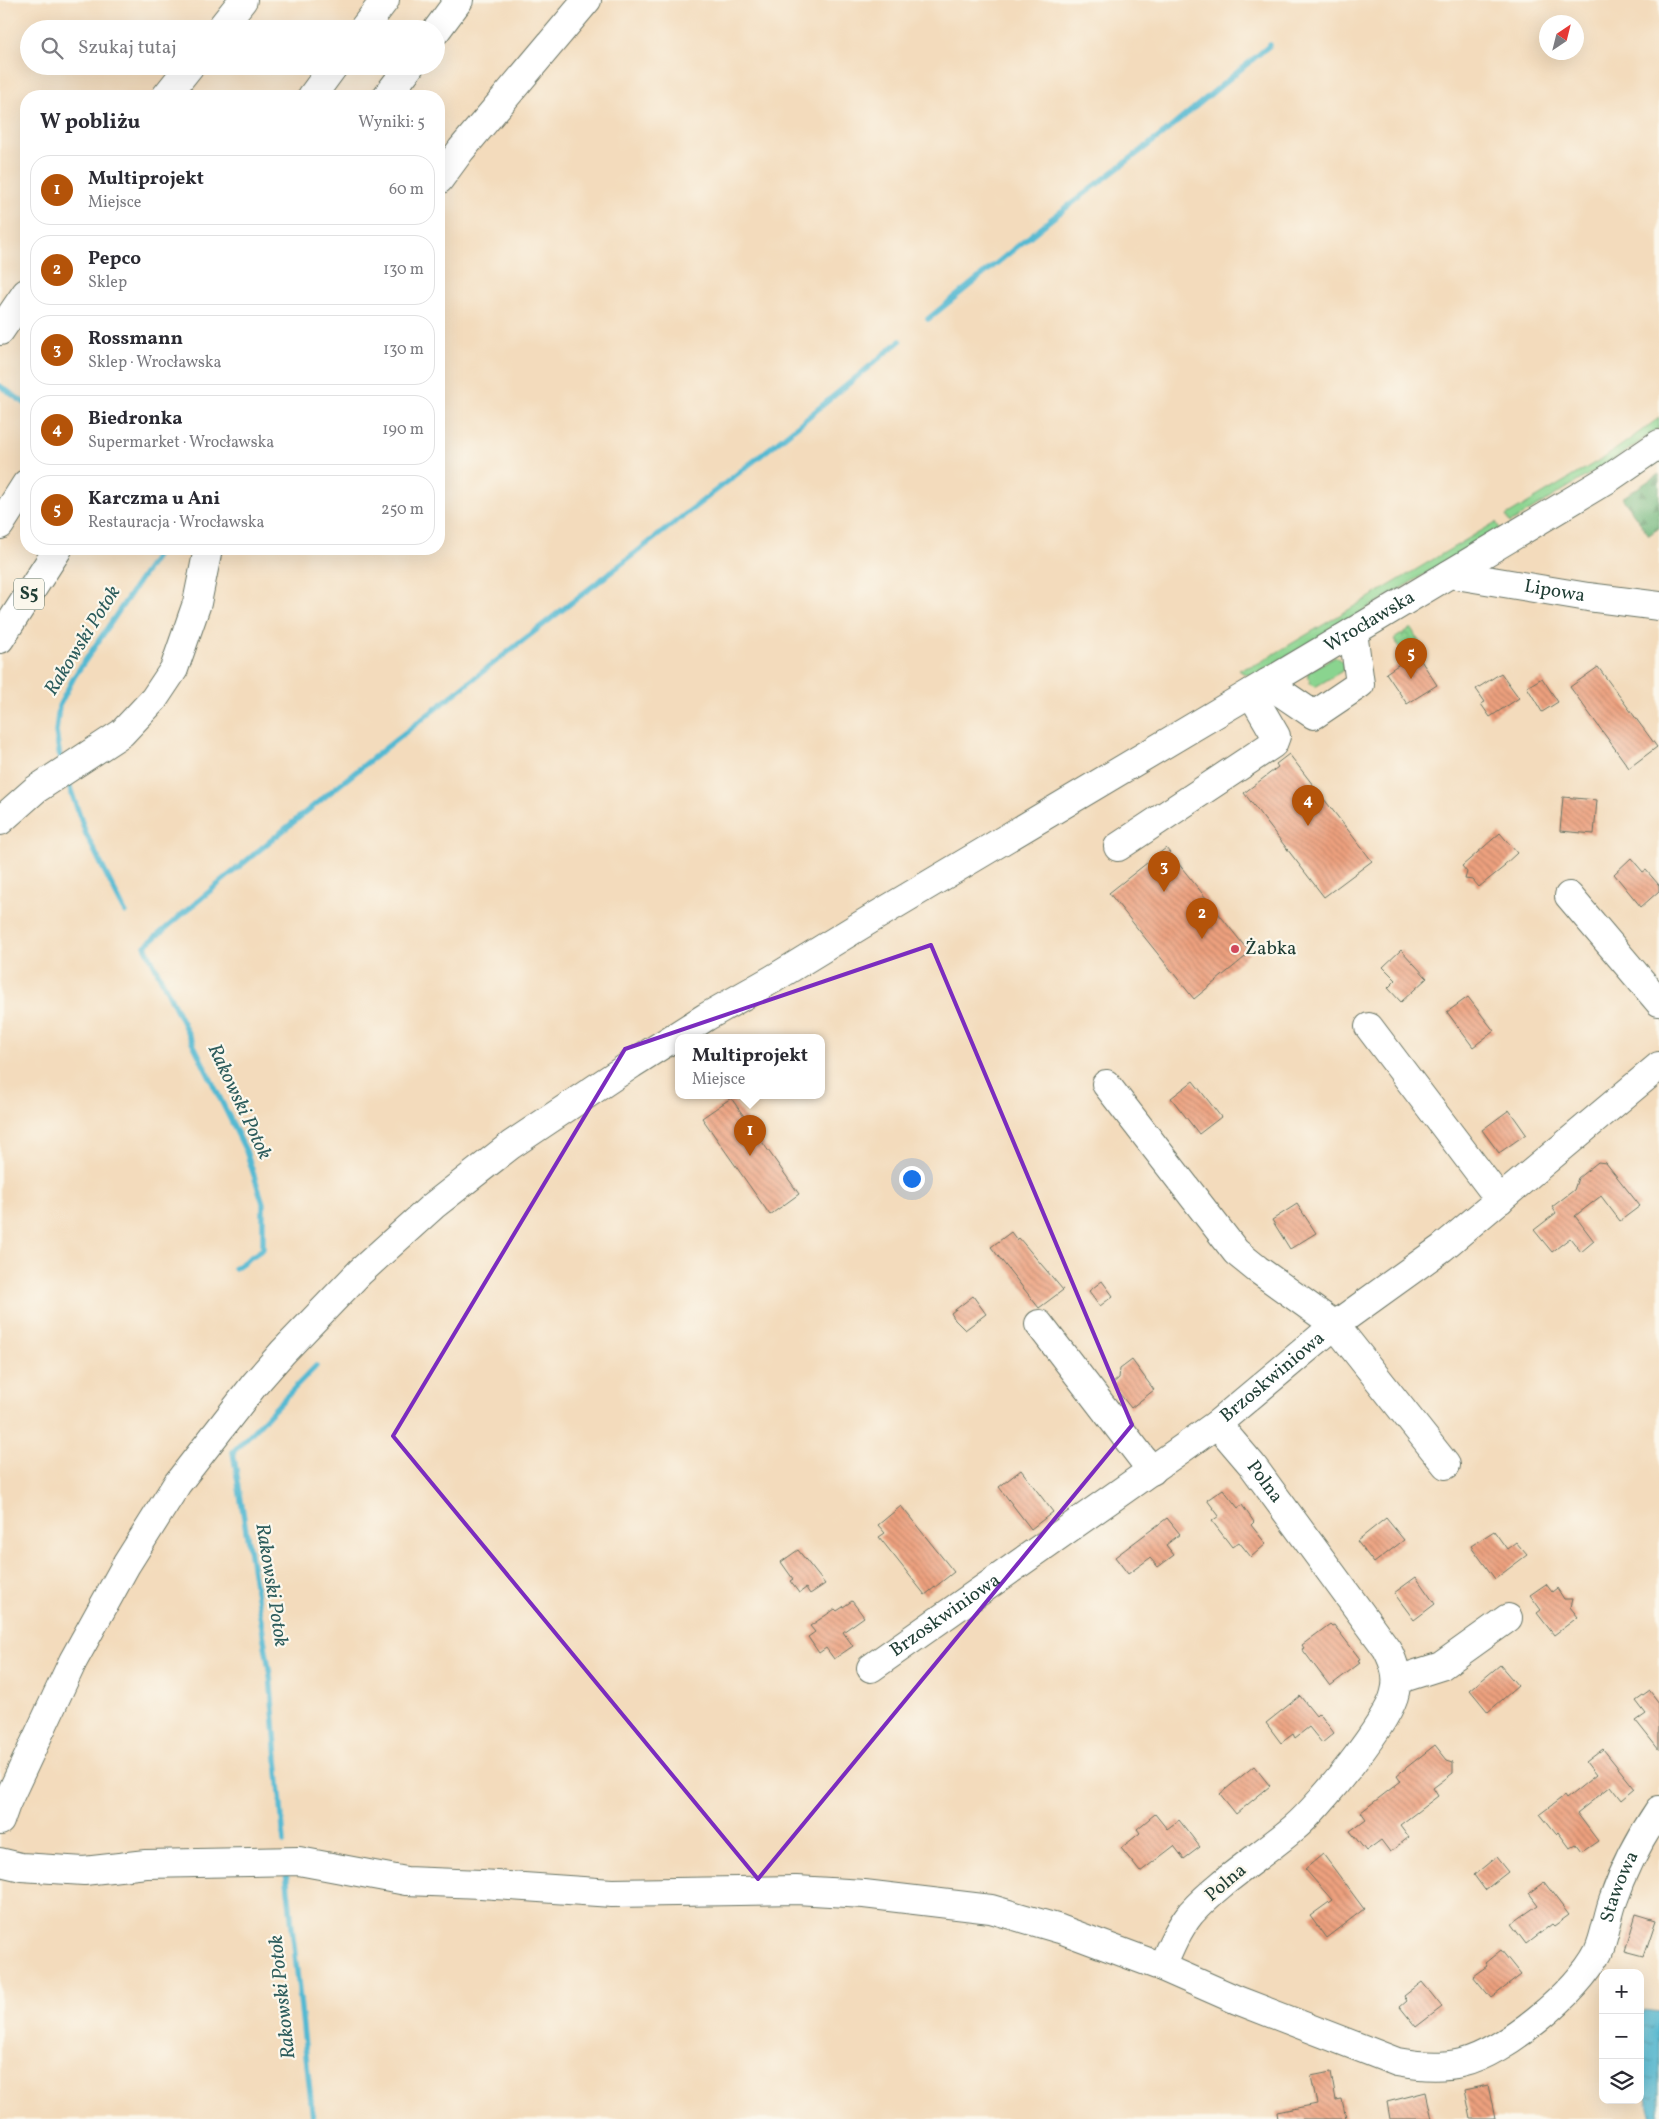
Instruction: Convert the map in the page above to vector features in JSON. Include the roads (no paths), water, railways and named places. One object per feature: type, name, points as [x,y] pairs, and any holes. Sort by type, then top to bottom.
[{"type":"main road","points":[[227,20],[243,0]]},
{"type":"main road","points":[[370,20],[385,0]]},
{"type":"main road","points":[[444,20],[459,0]]},
{"type":"main road","points":[[445,172],[586,0]]},
{"type":"main road","points":[[171,90],[183,75]]},
{"type":"main road","points":[[316,90],[327,75]]},
{"type":"main road","points":[[392,90],[403,75]]},
{"type":"main road","points":[[0,331],[20,302]]},
{"type":"main road","name":"Wrocławska","points":[[679,1034],[1608,479],[1659,444]]},
{"type":"main road","points":[[0,525],[20,493]]},
{"type":"main road","name":"S5","points":[[0,639],[54,555]]},
{"type":"main road","points":[[0,821],[35,790],[122,734],[154,699],[174,669],[197,603],[207,555]]},
{"type":"main road","name":"Lipowa","points":[[1450,574],[1588,597],[1659,606]]},
{"type":"main road","points":[[1259,688],[1314,715],[1360,684],[1353,632]]},
{"type":"main road","points":[[1118,847],[1273,744],[1276,736],[1259,688]]},
{"type":"main road","points":[[1569,896],[1659,1002]]},
{"type":"main road","points":[[1369,1027],[1500,1200]]},
{"type":"main road","name":"Wrocławska","points":[[0,1821],[6,1804],[73,1661],[126,1565],[177,1484],[254,1385],[360,1272],[433,1206],[511,1145],[675,1037]]},
{"type":"main road","name":"Brzoskwiniowa","points":[[871,1668],[1217,1424],[1334,1325],[1442,1248],[1659,1066]]},
{"type":"main road","points":[[1106,1084],[1236,1252],[1334,1325],[1446,1465]]},
{"type":"main road","points":[[1039,1324],[1152,1471]]},
{"type":"main road","name":"Polna","points":[[1162,1967],[1174,1941],[1191,1914],[1219,1886],[1295,1827],[1319,1802],[1363,1748],[1390,1709],[1397,1680],[1394,1664],[1387,1649],[1252,1465],[1217,1424]]},
{"type":"main road","points":[[1397,1680],[1441,1666],[1508,1618]]},
{"type":"main road","name":"Stawowa","points":[[1162,1967],[1237,2000],[1354,2047],[1397,2062],[1420,2066],[1462,2063],[1483,2056],[1500,2046],[1553,2006],[1588,1969],[1599,1950],[1612,1902],[1628,1864],[1659,1810]]},
{"type":"main road","points":[[0,1862],[21,1867],[84,1871],[146,1864],[299,1861],[406,1882],[481,1884],[612,1893],[796,1890],[864,1894],[991,1909],[1060,1929],[1162,1967]]},
{"type":"water","points":[[1644,2010],[1659,2012],[1659,2119],[1651,2119],[1644,2085]]},
{"type":"waterway","points":[[928,319],[1050,220],[1164,133],[1270,45]]},
{"type":"waterway","points":[[235,1268],[263,1249],[263,1203],[246,1151],[145,946],[292,823],[765,452],[900,341]]},
{"type":"waterway","name":"Rakowski Potok","points":[[0,386],[20,400]]},
{"type":"waterway","name":"Rakowski Potok","points":[[60,758],[56,732],[59,706],[74,677],[157,555]]},
{"type":"waterway","name":"Rakowski Potok","points":[[69,785],[86,834],[125,912]]},
{"type":"waterway","name":"Rakowski Potok","points":[[284,1842],[270,1675],[233,1452],[316,1366]]},
{"type":"waterway","name":"Rakowski Potok","points":[[286,1871],[313,2119]]},
{"type":"place","name":"Karczma u Ani","points":[[1411,679]]},
{"type":"place","name":"Biedronka","points":[[1308,826]]},
{"type":"place","name":"Rossmann","points":[[1164,892]]},
{"type":"place","name":"Pepco","points":[[1202,939]]},
{"type":"place","name":"Żabka","points":[[1235,949]]},
{"type":"place","name":"Multiprojekt","points":[[750,1156]]}]
